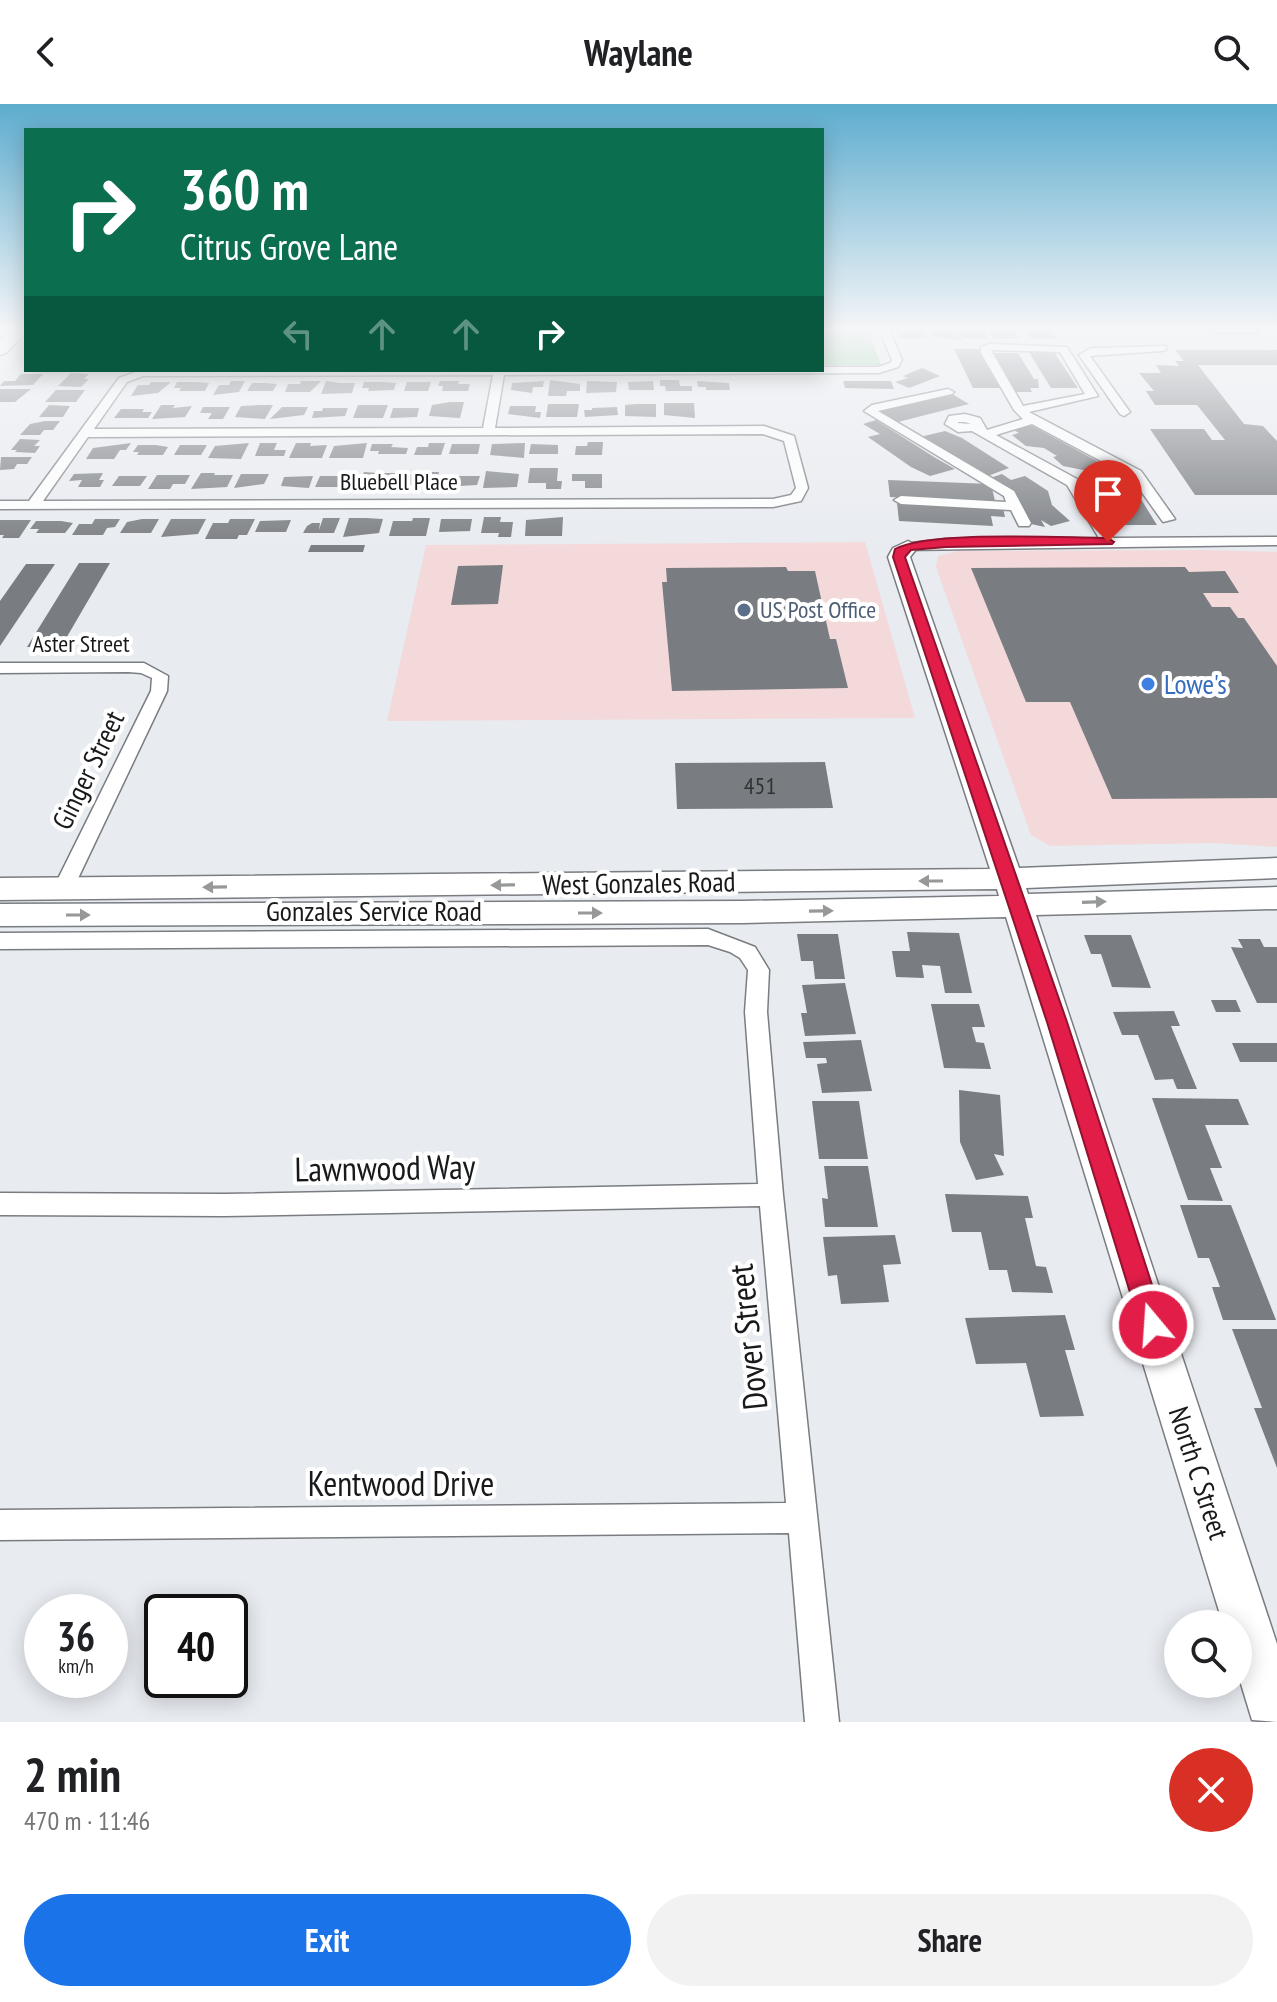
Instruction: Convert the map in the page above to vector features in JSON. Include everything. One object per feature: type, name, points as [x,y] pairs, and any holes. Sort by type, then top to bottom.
[{"type":"main road","name":"North C Street","points":[[908,547],[900,552],[899,557],[1057,1022],[1277,1720]]},
{"type":"main road","name":"West Gonzales Road","points":[[0,915],[743,912],[1277,868]]},
{"type":"main road","name":"West Gonzales Road","points":[[0,889],[1012,892],[1277,898]]},
{"type":"street","points":[[33,505],[107,403]]},
{"type":"street","points":[[86,433],[488,431],[493,403]]},
{"type":"street","points":[[900,403],[870,409],[918,433],[1009,494],[1024,523]]},
{"type":"street","points":[[1016,403],[1033,420],[1136,474],[1168,519]]},
{"type":"street","points":[[1020,410],[1059,403]]},
{"type":"street","points":[[1117,403],[1124,412]]},
{"type":"street","points":[[938,428],[951,424],[980,431],[1033,420]]},
{"type":"street","name":"Bluebell Place","points":[[0,505],[773,503],[796,498],[802,488],[790,439],[764,430],[488,431]]},
{"type":"street","points":[[980,431],[1072,482],[1079,489],[1108,542]]},
{"type":"street","points":[[901,500],[1013,506]]},
{"type":"street","points":[[908,547],[946,543],[1277,541]]},
{"type":"street","name":"Aster Street","points":[[0,668],[128,667],[144,668],[160,676]]},
{"type":"street","name":"Ginger Street","points":[[63,889],[159,691],[162,684],[160,676]]},
{"type":"street","name":"Gonzales Service Road","points":[[0,941],[708,937],[746,948]]},
{"type":"street","name":"Dover Street","points":[[746,948],[758,965],[761,986],[756,1012],[771,1195],[822,1722]]},
{"type":"street","name":"Lawnwood Way","points":[[0,1204],[224,1205],[771,1195]]},
{"type":"street","name":"Kentwood Drive","points":[[0,1525],[802,1518]]},
{"type":"shaded area","points":[[865,542],[915,718],[387,721],[426,545]]},
{"type":"shaded area","points":[[958,551],[1277,552],[1277,847],[1213,843],[1050,846],[1031,835],[936,567],[938,556]]},
{"type":"building","points":[[464,403],[460,418],[429,416],[432,405]]},
{"type":"building","points":[[664,403],[694,403],[695,418],[664,415]]},
{"type":"building","points":[[912,403],[969,404],[894,423],[876,410]]},
{"type":"building","points":[[1153,403],[1227,403],[1244,424],[1263,426],[1277,441],[1277,495],[1195,495],[1150,429],[1204,429],[1212,440],[1225,440],[1197,405]]},
{"type":"building","points":[[548,404],[579,404],[577,417],[546,417]]},
{"type":"building","points":[[656,404],[656,417],[625,416],[625,405]]},
{"type":"building","points":[[49,405],[70,406],[63,417],[39,417]]},
{"type":"building","points":[[161,405],[175,405],[173,408],[192,406],[185,417],[152,419]]},
{"type":"building","points":[[273,405],[265,419],[235,417],[241,406]]},
{"type":"building","points":[[358,405],[388,405],[383,418],[353,418]]},
{"type":"building","points":[[510,406],[536,406],[535,412],[541,412],[540,418],[508,414]]},
{"type":"building","points":[[203,407],[230,407],[223,419],[208,419],[212,413],[200,413]]},
{"type":"building","points":[[282,407],[308,407],[304,415],[270,419]]},
{"type":"building","points":[[617,407],[618,415],[585,417],[584,410]]},
{"type":"building","points":[[323,408],[348,408],[345,416],[312,418],[314,411],[322,411]]},
{"type":"building","points":[[393,408],[419,408],[417,417],[390,418]]},
{"type":"building","points":[[121,409],[152,412],[148,418],[114,418]]},
{"type":"building","points":[[876,420],[955,469],[930,476],[911,467],[868,437],[880,434],[863,424]]},
{"type":"building","points":[[60,421],[53,430],[44,430],[40,435],[20,435],[30,424]]},
{"type":"building","points":[[1031,425],[1108,467],[1093,472],[1063,466],[1053,457],[1057,456],[1044,448],[1026,446],[1012,435],[1019,433],[1014,430]]},
{"type":"building","points":[[945,431],[962,438],[1009,468],[985,477],[920,437]]},
{"type":"building","points":[[20,439],[40,440],[34,446],[40,446],[35,453],[11,450]]},
{"type":"building","points":[[588,442],[603,442],[602,455],[575,455],[576,446],[587,446]]},
{"type":"building","points":[[131,443],[126,450],[120,450],[114,459],[86,459],[93,448]]},
{"type":"building","points":[[249,443],[241,459],[208,458],[215,446]]},
{"type":"building","points":[[260,443],[277,443],[274,450],[286,450],[284,456],[255,456]]},
{"type":"building","points":[[296,443],[327,445],[322,458],[289,458]]},
{"type":"building","points":[[367,443],[363,458],[329,458],[334,446]]},
{"type":"building","points":[[429,443],[445,443],[441,455],[414,455],[417,447],[428,447]]},
{"type":"building","points":[[525,443],[524,458],[490,455],[492,444]]},
{"type":"building","points":[[372,444],[408,448],[406,454],[378,454],[379,451],[370,451]]},
{"type":"building","points":[[452,444],[480,444],[478,454],[449,454]]},
{"type":"building","points":[[531,444],[558,445],[558,454],[529,454]]},
{"type":"building","points":[[138,445],[168,447],[163,455],[137,455],[139,452],[133,452]]},
{"type":"building","points":[[180,445],[207,445],[201,455],[174,455]]},
{"type":"building","points":[[1,457],[32,457],[27,464],[0,470]]},
{"type":"building","points":[[530,468],[558,468],[557,481],[562,481],[561,489],[546,489],[546,483],[528,483]]},
{"type":"building","points":[[486,471],[519,474],[517,487],[483,488]]},
{"type":"building","points":[[364,472],[396,473],[393,486],[358,488]]},
{"type":"building","points":[[439,472],[435,488],[400,486],[404,474]]},
{"type":"building","points":[[103,473],[99,480],[104,480],[100,487],[78,487],[82,480],[69,481],[74,474]]},
{"type":"building","points":[[201,473],[233,475],[227,487],[191,489]]},
{"type":"building","points":[[241,474],[269,474],[264,484],[234,488]]},
{"type":"building","points":[[572,474],[602,474],[602,488],[585,488],[585,481],[572,481]]},
{"type":"building","points":[[1002,474],[1011,480],[1025,476],[1048,491],[1052,505],[1070,521],[1051,526],[1041,520],[1045,527],[1031,524],[1013,491],[990,478]]},
{"type":"building","points":[[157,475],[190,475],[185,484],[173,484],[170,489],[148,489]]},
{"type":"building","points":[[1093,475],[1126,475],[1157,525],[1121,525]]},
{"type":"building","points":[[119,476],[147,476],[140,486],[112,486]]},
{"type":"building","points":[[313,476],[309,488],[281,486],[284,477]]},
{"type":"building","points":[[320,476],[346,476],[345,480],[354,480],[352,487],[315,487]]},
{"type":"building","points":[[452,476],[480,476],[477,485],[441,487],[443,479],[452,479]]},
{"type":"building","points":[[888,480],[991,484],[995,501],[890,497]]},
{"type":"building","points":[[897,503],[1003,508],[1005,517],[991,516],[993,526],[899,521]]},
{"type":"building","points":[[484,517],[501,517],[500,522],[513,522],[511,537],[481,533]]},
{"type":"building","points":[[563,517],[562,536],[525,536],[526,520]]},
{"type":"building","points":[[323,518],[340,518],[334,533],[303,533],[312,523],[320,523],[319,530]]},
{"type":"building","points":[[349,518],[383,519],[379,533],[343,537]]},
{"type":"building","points":[[413,518],[430,518],[426,536],[389,536],[393,521],[412,521]]},
{"type":"building","points":[[95,519],[120,519],[103,535],[72,535],[79,524],[92,524]]},
{"type":"building","points":[[159,519],[151,533],[120,533],[127,522]]},
{"type":"building","points":[[171,519],[206,519],[198,534],[161,537]]},
{"type":"building","points":[[230,519],[255,519],[247,535],[239,535],[237,539],[205,539],[213,523],[228,523]]},
{"type":"building","points":[[441,519],[472,519],[470,531],[439,532]]},
{"type":"building","points":[[0,520],[31,520],[19,538],[2,538]]},
{"type":"building","points":[[291,520],[286,532],[255,532],[260,521]]},
{"type":"building","points":[[36,521],[73,523],[65,533],[36,533],[39,529],[30,529]]},
{"type":"building","points":[[311,545],[365,545],[363,552],[308,552]]},
{"type":"building","points":[[79,563],[110,563],[61,647],[27,647]]},
{"type":"building","points":[[26,564],[55,564],[0,646],[0,601]]},
{"type":"building","points":[[503,565],[498,604],[451,605],[458,566]]},
{"type":"building","name":"US Post Office","points":[[786,567],[788,571],[815,571],[830,639],[836,639],[848,688],[672,691],[662,582],[667,582],[666,568]]},
{"type":"building","name":"Lowe's","points":[[1185,567],[1189,572],[1225,571],[1239,593],[1203,593],[1212,607],[1230,607],[1238,618],[1244,618],[1277,666],[1277,798],[1112,799],[1070,702],[1026,702],[971,568]]},
{"type":"building","points":[[825,762],[833,808],[677,809],[675,763]]},
{"type":"building","points":[[907,932],[959,933],[972,993],[945,993],[940,966],[922,965],[924,978],[896,977],[892,951],[910,951]]},
{"type":"building","points":[[797,934],[838,934],[845,979],[815,979],[813,961],[801,961]]},
{"type":"building","points":[[1084,935],[1131,935],[1151,988],[1112,987],[1101,954],[1091,954]]},
{"type":"building","points":[[1238,939],[1260,939],[1264,947],[1277,947],[1277,1003],[1257,1003],[1231,947],[1243,948]]},
{"type":"building","points":[[845,983],[856,1034],[805,1036],[801,1013],[807,1013],[802,985]]},
{"type":"building","points":[[1211,1000],[1236,1000],[1241,1012],[1216,1012]]},
{"type":"building","points":[[931,1004],[979,1004],[985,1027],[972,1027],[976,1042],[984,1043],[991,1069],[944,1068]]},
{"type":"building","points":[[1174,1011],[1180,1026],[1171,1026],[1197,1089],[1177,1089],[1173,1079],[1155,1080],[1138,1035],[1122,1035],[1113,1012]]},
{"type":"building","points":[[861,1040],[872,1091],[822,1093],[817,1064],[827,1063],[826,1058],[806,1058],[803,1042]]},
{"type":"building","points":[[1232,1043],[1277,1043],[1277,1062],[1240,1062]]},
{"type":"building","points":[[959,1090],[1000,1095],[1004,1156],[994,1154],[1004,1175],[976,1180],[960,1142]]},
{"type":"building","points":[[1152,1098],[1238,1099],[1249,1125],[1205,1125],[1222,1168],[1210,1168],[1223,1201],[1188,1200]]},
{"type":"building","points":[[812,1101],[859,1101],[868,1159],[819,1159]]},
{"type":"building","points":[[824,1166],[868,1166],[878,1227],[825,1227],[822,1198],[828,1199]]},
{"type":"building","points":[[945,1194],[1028,1196],[1033,1218],[1025,1218],[1036,1266],[1046,1267],[1053,1293],[1012,1292],[1007,1270],[989,1270],[981,1232],[952,1232]]},
{"type":"building","points":[[1180,1205],[1231,1205],[1276,1320],[1223,1320],[1212,1287],[1220,1287],[1209,1258],[1198,1258]]},
{"type":"building","points":[[895,1235],[901,1264],[883,1265],[889,1302],[841,1304],[837,1275],[828,1276],[823,1237]]},
{"type":"building","points":[[1065,1315],[1075,1350],[1065,1350],[1084,1416],[1040,1417],[1026,1363],[976,1364],[965,1318]]},
{"type":"building","points":[[1232,1329],[1277,1329],[1277,1468],[1254,1408],[1262,1408]]},
{"type":"place","name":"US Post Office","points":[[744,610]]},
{"type":"place","name":"Lowe's","points":[[1148,684]]},
{"type":"route","points":[[1108,542],[946,543],[908,547],[900,552],[899,557],[1057,1022],[1153,1325]]}]
